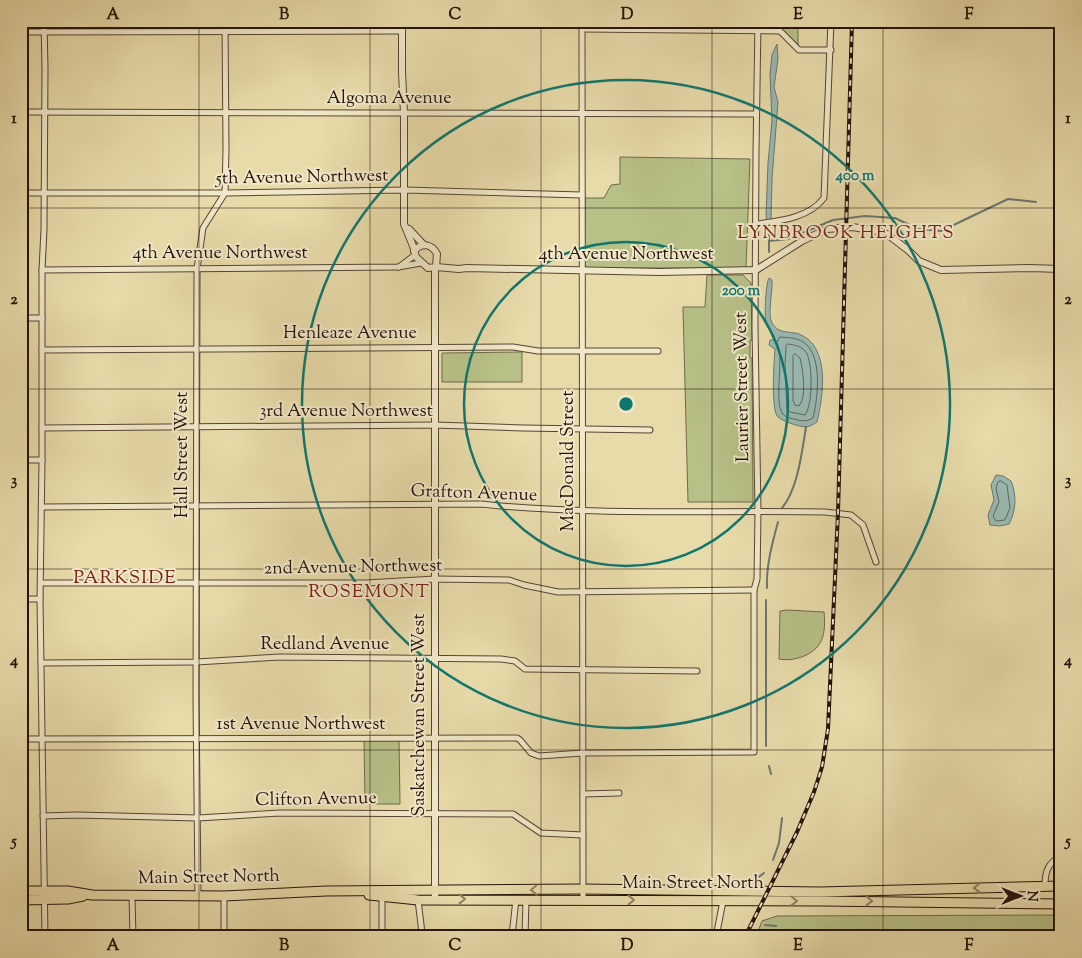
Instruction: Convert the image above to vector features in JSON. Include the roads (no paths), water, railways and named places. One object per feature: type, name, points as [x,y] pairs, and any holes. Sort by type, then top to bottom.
[{"type":"main road","name":"Main Street North","points":[[382,893],[418,900],[435,895],[583,889],[820,892],[1061,886]]},
{"type":"main road","name":"Main Street North","points":[[21,891],[68,899],[92,895],[224,896],[326,891],[516,899],[1061,904]]},
{"type":"main road","name":"Main Street North","points":[[21,900],[45,895]]},
{"type":"street","points":[[44,21],[42,583],[40,599],[45,937]]},
{"type":"street","points":[[225,21],[225,193]]},
{"type":"street","points":[[402,21],[405,229],[421,263],[433,268],[438,259],[435,250],[424,245],[410,230],[405,214]]},
{"type":"street","name":"MacDonald Street","points":[[582,21],[583,900]]},
{"type":"street","name":"Laurier Street West","points":[[754,752],[754,590],[758,579],[756,114],[758,21]]},
{"type":"street","points":[[757,224],[789,220],[818,206],[824,198],[831,21]]},
{"type":"street","points":[[582,29],[780,31],[799,50],[831,50]]},
{"type":"street","points":[[21,32],[402,30]]},
{"type":"street","name":"Algoma Avenue","points":[[21,112],[756,114]]},
{"type":"street","name":"5th Avenue Northwest","points":[[21,193],[225,193],[404,190],[582,194]]},
{"type":"street","name":"Hall Street West","points":[[198,896],[196,739],[197,269],[203,228],[225,193]]},
{"type":"street","points":[[756,270],[802,241],[827,229],[852,227],[887,234],[919,261],[941,270],[1061,269]]},
{"type":"street","points":[[398,267],[424,245]]},
{"type":"street","name":"4th Avenue Northwest","points":[[438,259],[446,264],[467,268]]},
{"type":"street","name":"4th Avenue Northwest","points":[[42,270],[398,267],[421,263]]},
{"type":"street","name":"4th Avenue Northwest","points":[[433,268],[660,272],[756,270]]},
{"type":"street","name":"Saskatchewan Street West","points":[[433,268],[435,292],[435,895]]},
{"type":"street","points":[[21,318],[42,318]]},
{"type":"street","name":"Henleaze Avenue","points":[[42,350],[513,347],[538,351],[658,351]]},
{"type":"street","name":"3rd Avenue Northwest","points":[[42,428],[435,425],[650,430]]},
{"type":"street","points":[[21,460],[42,460]]},
{"type":"street","name":"Grafton Avenue","points":[[42,507],[480,504],[595,511],[825,512],[851,515],[863,525],[876,562]]},
{"type":"street","name":"2nd Avenue Northwest","points":[[42,583],[366,583],[435,579],[508,580],[558,592],[754,590]]},
{"type":"street","points":[[21,599],[40,599]]},
{"type":"street","name":"Redland Avenue","points":[[41,663],[196,662],[280,657],[501,659],[515,662],[525,669],[697,671]]},
{"type":"street","name":"1st Avenue Northwest","points":[[21,739],[516,738],[531,753],[538,756],[583,753],[754,752]]},
{"type":"street","points":[[583,794],[619,792]]},
{"type":"street","name":"Clifton Avenue","points":[[44,816],[198,818],[280,813],[513,814],[541,833],[583,835]]},
{"type":"street","points":[[1045,886],[1045,874],[1051,862],[1061,856]]},
{"type":"street","points":[[382,893],[382,937]]},
{"type":"street","points":[[132,896],[133,937]]},
{"type":"street","points":[[224,896],[224,937]]},
{"type":"street","points":[[510,937],[516,899]]},
{"type":"street","points":[[525,937],[526,899]]},
{"type":"street","points":[[418,900],[424,937]]},
{"type":"street","points":[[716,937],[723,901]]},
{"type":"water","points":[[777,44],[778,59],[774,87],[778,102],[771,220],[767,220],[768,163],[772,121],[770,74],[772,55]]},
{"type":"water","points":[[769,278],[772,280],[770,314],[774,327],[781,331],[799,334],[809,340],[816,349],[820,361],[822,386],[819,412],[817,422],[807,427],[782,420],[777,416],[775,410],[773,383],[775,349],[769,345],[774,335],[768,327],[765,318],[766,292]]},
{"type":"water","points":[[996,475],[1003,476],[1011,481],[1015,497],[1013,514],[1009,524],[1000,526],[990,525],[988,515],[994,500],[991,485]]},
{"type":"waterway","points":[[1055,199],[1061,195]]},
{"type":"waterway","points":[[769,241],[788,239],[833,220],[865,216],[895,218],[918,229],[941,231],[1008,199],[1036,202]]},
{"type":"waterway","points":[[769,232],[769,252]]},
{"type":"waterway","points":[[782,508],[796,480],[806,427]]},
{"type":"waterway","points":[[767,588],[768,563],[778,522]]},
{"type":"waterway","points":[[766,600],[766,746]]},
{"type":"waterway","points":[[769,766],[771,774]]},
{"type":"waterway","points":[[773,860],[779,843],[782,818]]},
{"type":"waterway","points":[[752,882],[764,873]]},
{"type":"waterway","points":[[765,925],[776,926]]},
{"type":"railway","points":[[745,937],[797,832],[814,792],[822,767],[828,729],[838,513],[852,21]]},
{"type":"district","name":"LYNBROOK HEIGHTS","points":[[846,233]]},
{"type":"district","name":"PARKSIDE","points":[[125,578]]},
{"type":"district","name":"ROSEMONT","points":[[369,592]]}]
